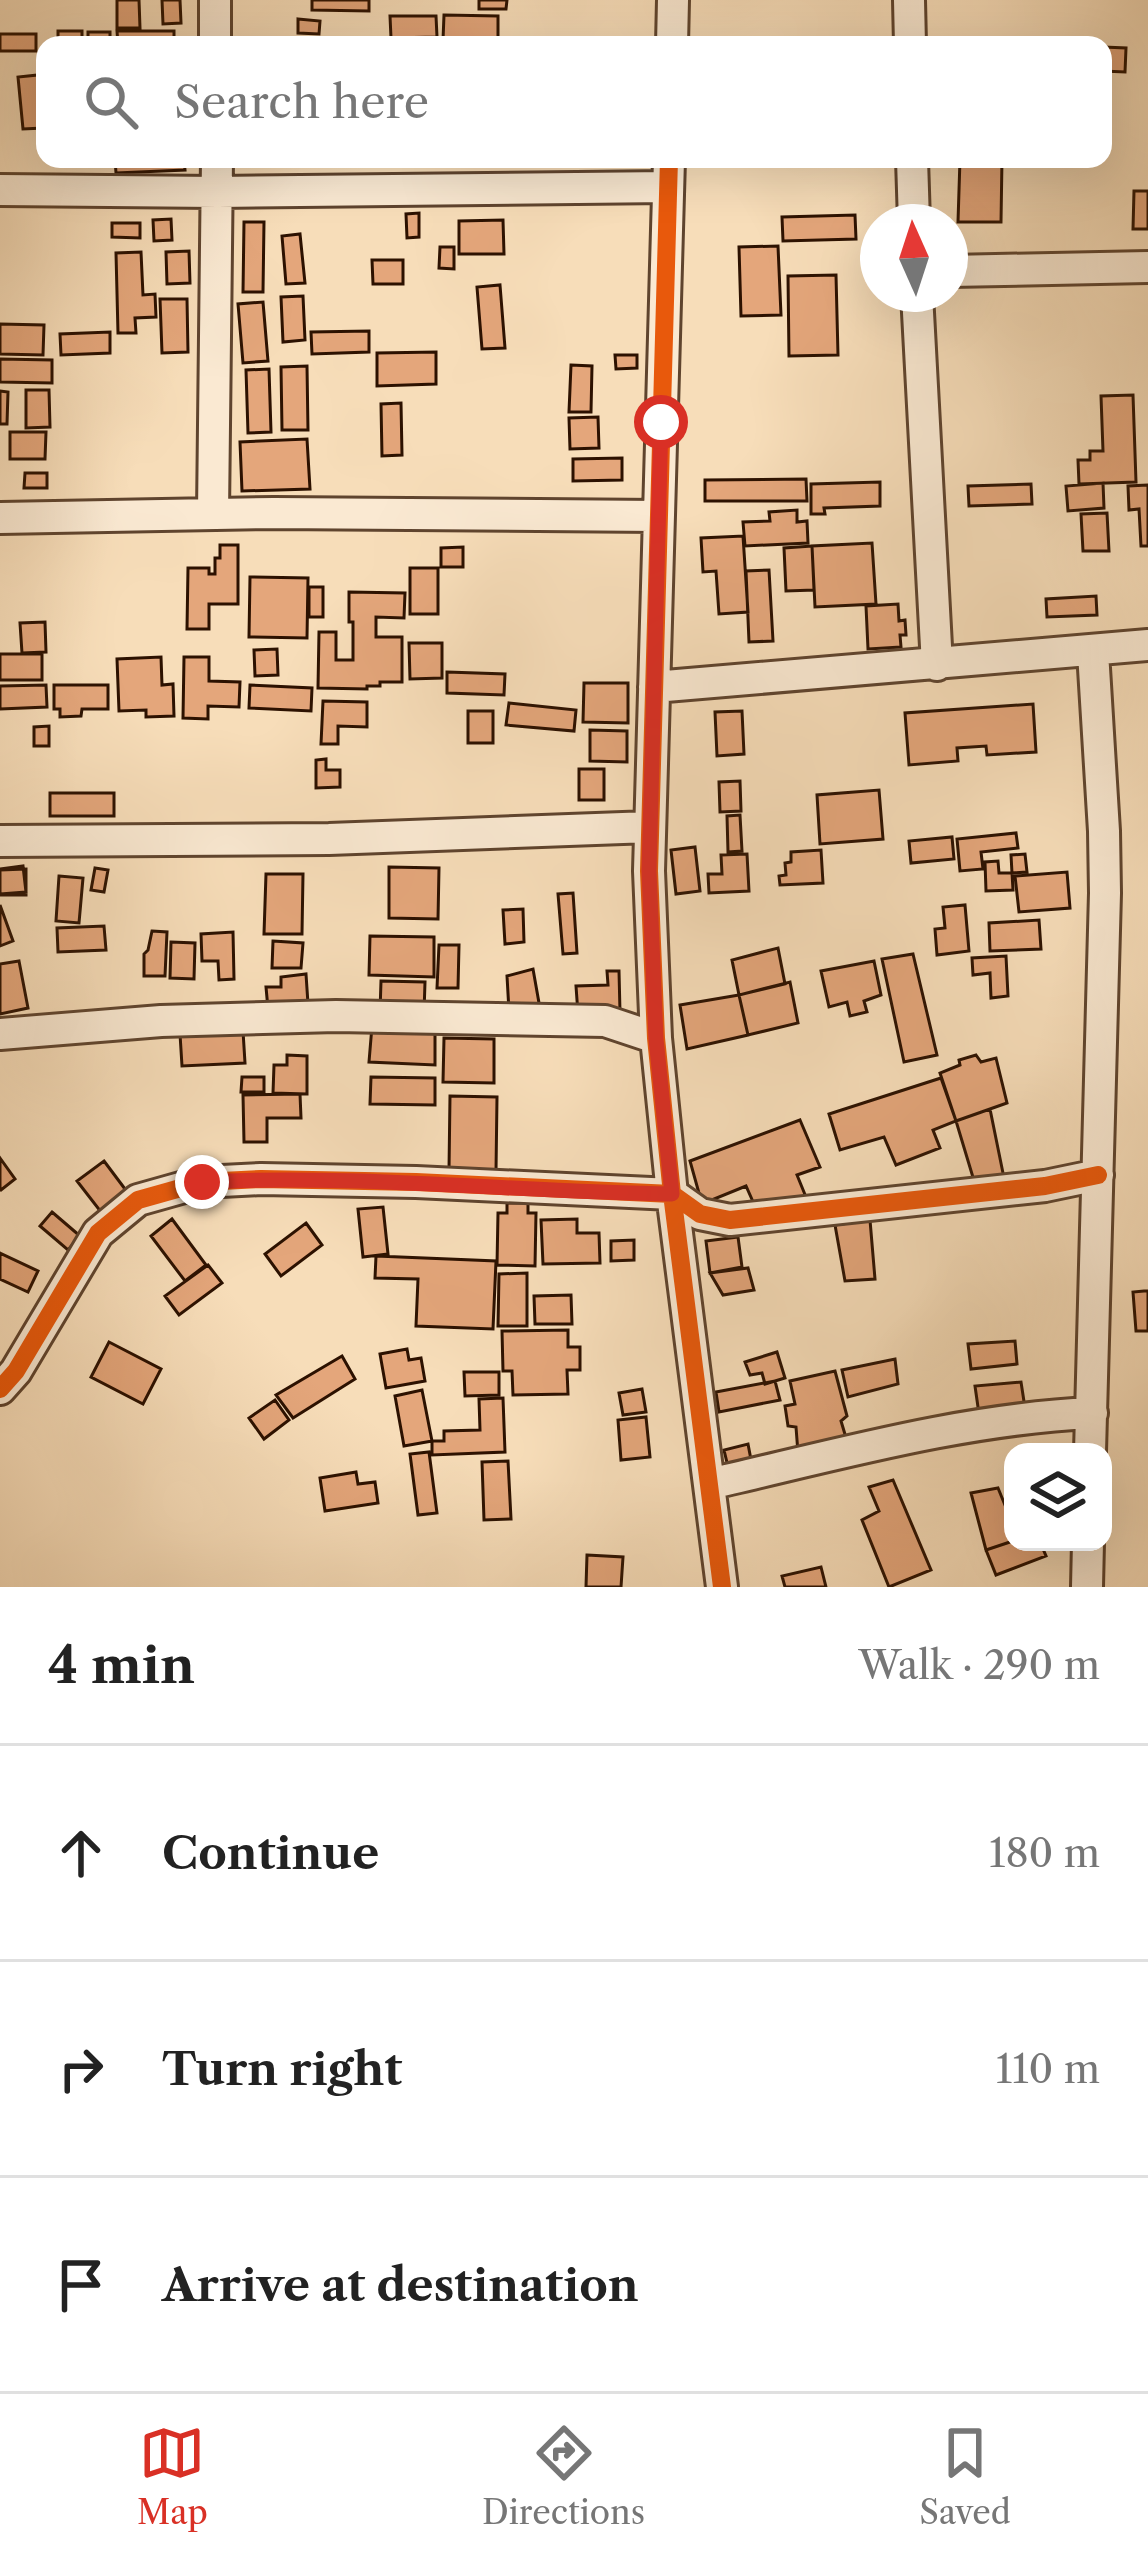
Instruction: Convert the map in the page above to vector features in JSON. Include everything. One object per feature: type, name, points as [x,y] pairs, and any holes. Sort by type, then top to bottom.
[{"type":"street","points":[[214,0],[215,36]]},
{"type":"street","points":[[672,36],[673,0]]},
{"type":"street","points":[[908,0],[910,36]]},
{"type":"street","points":[[214,514],[218,168]]},
{"type":"street","points":[[913,168],[914,204]]},
{"type":"street","points":[[0,190],[218,192],[668,173],[649,871],[656,1039],[722,1587]]},
{"type":"street","points":[[968,271],[1148,267]]},
{"type":"street","points":[[917,312],[937,665]]},
{"type":"street","points":[[0,518],[214,514],[658,517]]},
{"type":"street","points":[[654,687],[1148,645]]},
{"type":"street","points":[[1090,1443],[1105,893],[1093,652]]},
{"type":"street","points":[[0,841],[329,839],[650,827]]},
{"type":"street","points":[[0,1034],[161,1021],[336,1016],[605,1022],[656,1039]]},
{"type":"street","points":[[0,1389],[16,1371],[98,1233],[138,1200],[202,1182],[416,1182],[672,1194],[700,1214],[730,1220],[1045,1186],[1098,1175]]},
{"type":"street","points":[[709,1484],[935,1432],[1091,1412]]},
{"type":"street","points":[[1087,1587],[1088,1551]]},
{"type":"building","points":[[117,0],[139,0],[140,28],[117,28]]},
{"type":"building","points":[[162,0],[180,0],[181,23],[163,24]]},
{"type":"building","points":[[312,0],[369,0],[369,11],[312,10]]},
{"type":"building","points":[[479,0],[507,0],[506,9],[479,9]]},
{"type":"building","points":[[444,15],[498,16],[498,36],[443,36]]},
{"type":"building","points":[[390,16],[436,16],[437,36],[391,36]]},
{"type":"building","points":[[298,19],[320,21],[319,34],[298,33]]},
{"type":"building","points":[[58,31],[82,31],[82,36],[58,36]]},
{"type":"building","points":[[117,31],[174,31],[174,36],[117,36]]},
{"type":"building","points":[[0,34],[36,34],[36,51],[0,51]]},
{"type":"building","points":[[1112,47],[1126,48],[1125,72],[1112,71]]},
{"type":"building","points":[[36,75],[36,128],[23,129],[18,77]]},
{"type":"building","points":[[116,168],[185,170],[116,173]]},
{"type":"building","points":[[960,168],[1002,168],[1001,222],[968,222],[968,204],[959,204]]},
{"type":"building","points":[[1134,191],[1148,191],[1148,229],[1133,229]]},
{"type":"building","points":[[419,213],[419,237],[407,238],[406,214]]},
{"type":"building","points":[[855,215],[856,239],[783,241],[782,217]]},
{"type":"building","points":[[171,219],[172,240],[154,241],[153,220]]},
{"type":"building","points":[[503,220],[504,254],[459,254],[459,221]]},
{"type":"building","points":[[244,222],[264,222],[263,292],[243,292]]},
{"type":"building","points":[[112,223],[140,223],[140,238],[112,237]]},
{"type":"building","points":[[300,234],[305,283],[286,284],[282,236]]},
{"type":"building","points":[[778,246],[781,315],[741,316],[739,247]]},
{"type":"building","points":[[440,247],[454,247],[454,269],[439,268]]},
{"type":"building","points":[[189,251],[190,283],[167,284],[166,252]]},
{"type":"building","points":[[141,252],[143,295],[155,294],[156,317],[135,318],[136,333],[118,333],[116,253]]},
{"type":"building","points":[[372,260],[403,260],[403,284],[373,284]]},
{"type":"building","points":[[836,275],[838,355],[789,356],[788,276]]},
{"type":"building","points":[[500,285],[505,348],[482,349],[477,287]]},
{"type":"building","points":[[303,296],[305,340],[283,342],[281,297]]},
{"type":"building","points":[[160,299],[187,299],[188,352],[162,353]]},
{"type":"building","points":[[263,302],[268,361],[243,363],[238,304]]},
{"type":"building","points":[[0,324],[44,325],[43,355],[0,354]]},
{"type":"building","points":[[369,331],[369,352],[312,354],[311,332]]},
{"type":"building","points":[[110,332],[110,353],[61,355],[60,334]]},
{"type":"building","points":[[436,352],[436,384],[377,386],[377,353]]},
{"type":"building","points":[[615,355],[637,355],[637,368],[616,369]]},
{"type":"building","points":[[0,359],[52,360],[52,383],[0,382]]},
{"type":"building","points":[[571,365],[592,366],[591,412],[569,412]]},
{"type":"building","points":[[307,366],[308,430],[282,430],[281,367]]},
{"type":"building","points":[[269,369],[271,432],[248,433],[246,370]]},
{"type":"building","points":[[26,390],[49,390],[50,427],[26,428]]},
{"type":"building","points":[[0,391],[8,392],[7,424],[0,424]]},
{"type":"building","points":[[1133,395],[1136,482],[1079,484],[1078,460],[1090,460],[1090,451],[1103,451],[1101,396]]},
{"type":"building","points":[[401,403],[402,455],[382,456],[381,404]]},
{"type":"building","points":[[598,417],[599,448],[570,449],[569,418]]},
{"type":"building","points":[[10,432],[46,432],[45,459],[10,459]]},
{"type":"building","points":[[307,439],[310,489],[242,491],[240,442]]},
{"type":"building","points":[[622,458],[622,480],[573,481],[573,459]]},
{"type":"building","points":[[25,473],[47,473],[47,488],[24,488]]},
{"type":"building","points":[[806,479],[807,501],[705,501],[705,480]]},
{"type":"building","points":[[880,482],[880,506],[824,508],[825,514],[811,514],[811,484]]},
{"type":"building","points":[[1103,483],[1104,508],[1068,511],[1066,486]]},
{"type":"building","points":[[1031,484],[1032,504],[969,506],[968,486]]},
{"type":"building","points":[[1148,485],[1148,546],[1141,546],[1139,509],[1129,510],[1128,486]]},
{"type":"building","points":[[797,510],[797,522],[807,521],[808,543],[745,546],[743,522],[770,521],[769,512]]},
{"type":"building","points":[[1107,513],[1109,551],[1083,551],[1081,514]]},
{"type":"building","points":[[743,536],[748,612],[719,614],[716,571],[703,572],[701,538]]},
{"type":"building","points":[[872,543],[876,604],[815,607],[812,546]]},
{"type":"building","points":[[220,545],[238,545],[238,604],[209,604],[209,629],[187,629],[188,568],[209,568],[209,574],[215,574]]},
{"type":"building","points":[[812,546],[814,590],[786,591],[784,548]]},
{"type":"building","points":[[463,547],[463,567],[441,567],[441,548]]},
{"type":"building","points":[[410,568],[438,568],[438,614],[410,614]]},
{"type":"building","points":[[769,570],[773,641],[749,642],[746,571]]},
{"type":"building","points":[[250,577],[308,578],[307,638],[249,637]]},
{"type":"building","points":[[309,587],[323,587],[323,617],[309,617]]},
{"type":"building","points":[[349,592],[405,593],[404,618],[376,617],[376,637],[402,637],[402,682],[380,682],[367,689],[318,688],[319,632],[336,632],[336,660],[353,660]]},
{"type":"building","points":[[1096,596],[1097,615],[1047,617],[1046,599]]},
{"type":"building","points":[[898,604],[899,621],[905,620],[901,647],[868,649],[866,606]]},
{"type":"building","points":[[45,622],[46,652],[22,653],[20,623]]},
{"type":"building","points":[[409,643],[442,643],[442,678],[410,679]]},
{"type":"building","points":[[277,649],[278,675],[255,676],[254,650]]},
{"type":"building","points":[[0,654],[42,654],[42,680],[0,680]]},
{"type":"building","points":[[161,657],[162,685],[173,684],[174,716],[119,711],[117,659]]},
{"type":"building","points":[[184,657],[209,657],[209,681],[240,682],[239,707],[208,706],[208,719],[183,718]]},
{"type":"building","points":[[447,672],[505,674],[504,695],[447,693]]},
{"type":"building","points":[[584,683],[628,683],[628,723],[583,722]]},
{"type":"building","points":[[46,685],[47,707],[0,709],[0,686]]},
{"type":"building","points":[[54,685],[108,685],[108,709],[82,709],[81,716],[60,717],[60,709],[54,709]]},
{"type":"building","points":[[250,685],[312,688],[311,711],[249,708]]},
{"type":"building","points":[[323,701],[367,702],[367,727],[338,726],[338,744],[321,744]]},
{"type":"building","points":[[509,703],[576,710],[574,731],[506,725]]},
{"type":"building","points":[[1033,704],[1036,752],[987,755],[986,746],[957,748],[958,761],[909,765],[905,713]]},
{"type":"building","points":[[468,711],[493,711],[493,743],[468,743]]},
{"type":"building","points":[[742,711],[744,754],[717,756],[715,712]]},
{"type":"building","points":[[49,726],[49,746],[34,746],[34,727]]},
{"type":"building","points":[[590,730],[627,731],[627,762],[590,761]]},
{"type":"building","points":[[326,759],[326,770],[340,770],[340,787],[316,788],[316,760]]},
{"type":"building","points":[[579,769],[604,769],[604,800],[579,800]]},
{"type":"building","points":[[740,781],[741,811],[720,812],[719,782]]},
{"type":"building","points":[[879,790],[883,839],[820,844],[817,795]]},
{"type":"building","points":[[50,793],[114,793],[114,816],[50,816]]},
{"type":"building","points":[[740,815],[742,851],[728,852],[727,816]]},
{"type":"building","points":[[1016,833],[1018,848],[981,852],[983,869],[960,871],[957,839]]},
{"type":"building","points":[[952,837],[954,859],[911,863],[909,841]]},
{"type":"building","points":[[695,847],[700,891],[676,894],[671,850]]},
{"type":"building","points":[[821,850],[823,883],[780,885],[779,876],[786,875],[791,852]]},
{"type":"building","points":[[747,854],[749,891],[709,893],[708,874],[722,874],[721,855]]},
{"type":"building","points":[[1025,854],[1027,872],[1012,873],[1011,855]]},
{"type":"building","points":[[998,861],[999,873],[1012,873],[1013,890],[986,891],[985,862]]},
{"type":"building","points":[[23,866],[26,892],[0,894],[0,869]]},
{"type":"building","points":[[389,867],[439,868],[438,919],[389,918]]},
{"type":"building","points":[[95,868],[108,870],[104,892],[91,890]]},
{"type":"building","points":[[26,869],[26,895],[0,895],[0,870]]},
{"type":"building","points":[[1067,872],[1070,908],[1019,912],[1015,876]]},
{"type":"building","points":[[266,874],[303,874],[302,934],[264,934]]},
{"type":"building","points":[[59,876],[83,878],[79,923],[56,921]]},
{"type":"building","points":[[573,893],[577,953],[563,954],[558,894]]},
{"type":"building","points":[[0,905],[13,941],[0,946]]},
{"type":"building","points":[[965,905],[969,951],[937,955],[935,929],[945,928],[943,907]]},
{"type":"building","points":[[523,909],[524,942],[505,944],[503,910]]},
{"type":"building","points":[[1039,920],[1041,949],[990,951],[989,923]]},
{"type":"building","points":[[104,926],[106,950],[58,952],[57,928]]},
{"type":"building","points":[[152,931],[167,932],[165,976],[144,976],[144,954]]},
{"type":"building","points":[[233,932],[234,979],[219,980],[218,961],[202,961],[201,934]]},
{"type":"building","points":[[370,936],[434,937],[434,977],[369,975]]},
{"type":"building","points":[[273,941],[303,943],[301,968],[272,968]]},
{"type":"building","points":[[171,942],[195,943],[194,979],[170,978]]},
{"type":"building","points":[[439,945],[459,945],[458,988],[437,988]]},
{"type":"building","points":[[778,948],[785,984],[739,995],[732,960]]},
{"type":"building","points":[[913,954],[937,1055],[904,1062],[882,959]]},
{"type":"building","points":[[1006,956],[1008,996],[991,998],[990,973],[973,975],[972,958]]},
{"type":"building","points":[[19,961],[28,1008],[0,1014],[0,964]]},
{"type":"building","points":[[874,961],[881,995],[864,1001],[867,1012],[850,1016],[847,1002],[829,1007],[821,971]]},
{"type":"building","points":[[533,969],[539,1003],[509,1011],[507,976]]},
{"type":"building","points":[[607,971],[619,971],[620,1012],[578,1014],[576,986],[608,985]]},
{"type":"building","points":[[306,974],[308,1004],[268,1009],[266,987],[281,987],[281,977]]},
{"type":"building","points":[[381,981],[425,982],[424,1013],[380,1012]]},
{"type":"building","points":[[790,982],[798,1023],[748,1035],[739,995]]},
{"type":"building","points":[[739,995],[748,1035],[687,1049],[680,1005]]},
{"type":"building","points":[[372,1026],[435,1028],[435,1065],[369,1062]]},
{"type":"building","points":[[243,1031],[245,1063],[182,1066],[180,1034]]},
{"type":"building","points":[[444,1038],[494,1039],[494,1083],[443,1082]]},
{"type":"building","points":[[287,1055],[307,1056],[307,1094],[273,1093],[274,1065],[287,1065]]},
{"type":"building","points":[[976,1055],[981,1062],[996,1058],[1007,1103],[956,1121],[940,1073]]},
{"type":"building","points":[[242,1077],[264,1077],[264,1092],[241,1092]]},
{"type":"building","points":[[371,1077],[435,1078],[435,1105],[370,1104]]},
{"type":"building","points":[[941,1078],[956,1121],[933,1130],[940,1148],[896,1165],[884,1137],[840,1150],[829,1114]]},
{"type":"building","points":[[300,1094],[301,1118],[267,1118],[267,1142],[244,1142],[243,1095]]},
{"type":"building","points":[[450,1096],[497,1097],[496,1171],[449,1170]]},
{"type":"building","points":[[990,1109],[1004,1178],[975,1184],[956,1121]]},
{"type":"building","points":[[800,1120],[820,1167],[797,1175],[806,1197],[758,1213],[746,1186],[702,1204],[690,1161]]},
{"type":"building","points":[[0,1158],[15,1179],[1,1190],[0,1189]]},
{"type":"building","points":[[104,1161],[128,1193],[101,1212],[77,1181]]},
{"type":"building","points":[[507,1203],[528,1203],[528,1213],[536,1213],[535,1266],[497,1265],[498,1213],[507,1213]]},
{"type":"building","points":[[383,1207],[388,1254],[363,1257],[358,1209]]},
{"type":"building","points":[[52,1212],[80,1236],[68,1250],[40,1226]]},
{"type":"building","points":[[172,1219],[206,1265],[185,1281],[151,1236]]},
{"type":"building","points":[[577,1219],[577,1233],[599,1233],[600,1263],[543,1264],[541,1220]]},
{"type":"building","points":[[870,1220],[875,1279],[845,1281],[835,1225]]},
{"type":"building","points":[[306,1223],[322,1245],[281,1276],[265,1254]]},
{"type":"building","points":[[738,1237],[742,1267],[710,1273],[706,1241]]},
{"type":"building","points":[[634,1240],[634,1260],[611,1261],[611,1241]]},
{"type":"building","points":[[0,1253],[38,1271],[28,1292],[0,1279]]},
{"type":"building","points":[[376,1256],[496,1261],[493,1329],[416,1326],[418,1279],[375,1278]]},
{"type":"building","points":[[208,1265],[222,1283],[179,1315],[165,1296]]},
{"type":"building","points":[[748,1268],[754,1290],[723,1295],[710,1273]]},
{"type":"building","points":[[527,1273],[527,1326],[498,1326],[499,1274]]},
{"type":"building","points":[[1148,1291],[1148,1331],[1136,1331],[1133,1292]]},
{"type":"building","points":[[571,1295],[572,1324],[535,1324],[534,1296]]},
{"type":"building","points":[[568,1330],[568,1347],[580,1347],[580,1370],[567,1370],[568,1394],[513,1395],[512,1371],[503,1371],[502,1331]]},
{"type":"building","points":[[1015,1341],[1017,1364],[971,1369],[968,1344]]},
{"type":"building","points":[[109,1342],[161,1369],[143,1404],[91,1377]]},
{"type":"building","points":[[407,1349],[409,1360],[421,1358],[425,1381],[386,1388],[380,1354]]},
{"type":"building","points":[[777,1352],[785,1378],[765,1384],[762,1373],[750,1375],[745,1362]]},
{"type":"building","points":[[342,1356],[355,1379],[293,1418],[276,1395]]},
{"type":"building","points":[[895,1359],[898,1384],[848,1397],[842,1370]]},
{"type":"building","points":[[835,1371],[847,1416],[841,1421],[847,1441],[798,1453],[796,1427],[788,1426],[785,1406],[795,1404],[790,1381]]},
{"type":"building","points":[[464,1372],[499,1372],[499,1395],[465,1396]]},
{"type":"building","points":[[775,1381],[780,1400],[719,1412],[716,1392]]},
{"type":"building","points":[[1021,1382],[1025,1408],[979,1414],[975,1386]]},
{"type":"building","points":[[642,1389],[646,1412],[623,1415],[619,1393]]},
{"type":"building","points":[[422,1390],[432,1441],[404,1446],[395,1396]]},
{"type":"building","points":[[503,1398],[505,1452],[432,1455],[432,1441],[444,1441],[444,1431],[480,1430],[479,1399]]},
{"type":"building","points":[[275,1400],[289,1420],[264,1439],[249,1418]]},
{"type":"building","points":[[646,1417],[650,1457],[621,1460],[618,1420]]},
{"type":"building","points":[[748,1444],[752,1465],[729,1471],[724,1450]]},
{"type":"building","points":[[429,1452],[437,1513],[418,1515],[410,1454]]},
{"type":"building","points":[[508,1461],[511,1519],[484,1520],[482,1462]]},
{"type":"building","points":[[356,1472],[358,1484],[375,1482],[378,1503],[325,1511],[320,1478]]},
{"type":"building","points":[[893,1480],[931,1570],[889,1587],[862,1520],[879,1511],[869,1487]]},
{"type":"building","points":[[998,1488],[1004,1503],[1004,1544],[986,1550],[971,1493]]},
{"type":"building","points":[[1004,1544],[1004,1551],[1044,1551],[1046,1556],[996,1575],[986,1550]]},
{"type":"building","points":[[587,1555],[623,1557],[621,1587],[586,1587]]},
{"type":"building","points":[[821,1567],[826,1587],[785,1587],[782,1576]]},
{"type":"cycle path","points":[[669,168],[649,871],[656,1038],[722,1587]]},
{"type":"cycle path","points":[[0,1389],[16,1371],[98,1233],[138,1200],[202,1182],[416,1182],[672,1194],[700,1214],[730,1220],[1045,1186],[1098,1175]]},
{"type":"route","points":[[202,1182],[416,1182],[672,1194],[656,1039],[649,871],[661,422]]}]
